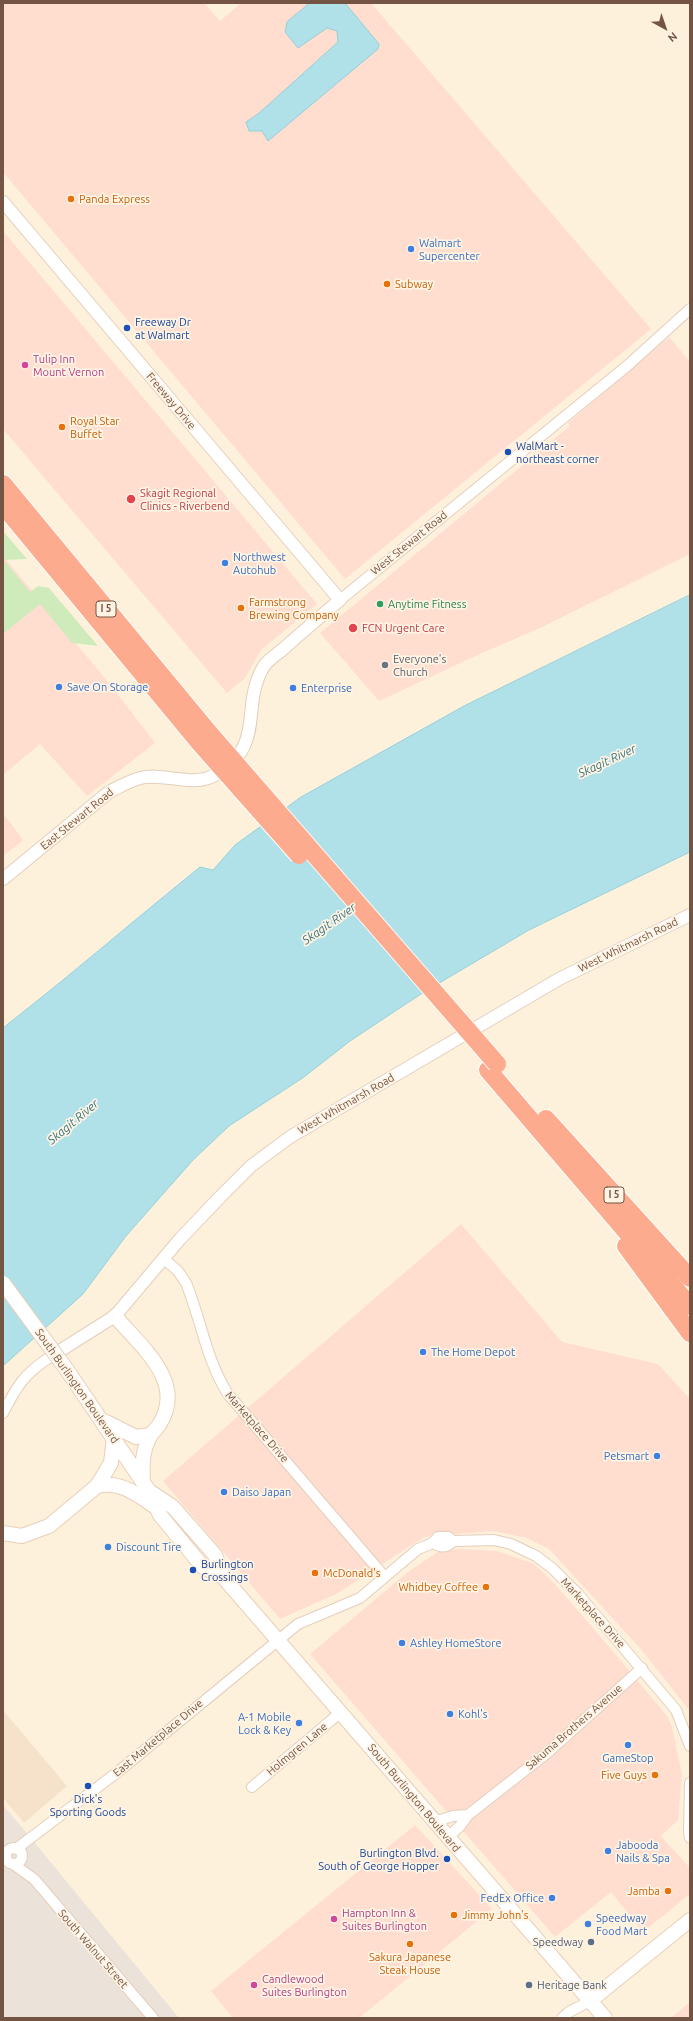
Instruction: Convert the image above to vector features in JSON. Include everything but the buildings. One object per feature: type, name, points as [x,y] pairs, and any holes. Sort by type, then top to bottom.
[{"type":"highway","name":"I 5","points":[[3,484],[204,737]]},
{"type":"highway","name":"I 5","points":[[3,506],[492,1067],[573,1168],[690,1306]]},
{"type":"highway","name":"I 5","points":[[492,1067],[539,1111],[690,1278]]},
{"type":"highway","points":[[539,1111],[690,1265]]},
{"type":"highway","points":[[573,1168],[615,1231],[690,1333]]},
{"type":"main road","name":"South Burlington Boulevard","points":[[3,1283],[114,1437],[146,1487],[160,1515],[203,1567],[223,1577]]},
{"type":"main road","points":[[116,1316],[157,1365],[166,1383],[168,1396],[166,1408],[159,1426],[151,1435],[142,1462],[146,1487]]},
{"type":"main road","points":[[102,1420],[136,1436],[151,1435]]},
{"type":"main road","points":[[3,1533],[22,1536],[44,1528],[96,1486],[111,1463],[114,1437]]},
{"type":"main road","points":[[96,1486],[114,1484],[135,1493],[157,1508]]},
{"type":"main road","name":"South Burlington Boulevard","points":[[146,1487],[173,1506],[215,1555],[223,1577],[341,1712],[447,1838],[605,2018]]},
{"type":"main road","points":[[590,2001],[690,1920]]},
{"type":"street","name":"Freeway Drive","points":[[3,202],[340,600]]},
{"type":"street","name":"West Stewart Road","points":[[227,765],[246,745],[250,729],[255,687],[264,665],[340,600],[641,353],[690,309]]},
{"type":"street","name":"East Stewart Road","points":[[3,879],[109,792],[123,784],[140,778],[162,776],[187,780],[203,779],[214,775],[227,765]]},
{"type":"street","name":"West Whitmarsh Road","points":[[50,1357],[116,1316],[220,1196],[251,1166],[290,1137],[560,979],[690,915]]},
{"type":"street","name":"Marketplace Drive","points":[[164,1259],[178,1271],[186,1283],[212,1364],[219,1381],[228,1394],[384,1576]]},
{"type":"street","points":[[3,1413],[15,1390],[30,1370],[50,1357]]},
{"type":"street","name":"Marketplace Drive","points":[[433,1543],[438,1538],[448,1537],[453,1541],[494,1540],[511,1544],[536,1556],[552,1568],[578,1594],[676,1710],[690,1746]]},
{"type":"street","name":"East Marketplace Drive","points":[[20,1854],[37,1833],[119,1771],[298,1624],[360,1598],[384,1576],[418,1549],[433,1543]]},
{"type":"street","name":"Sakuma Brothers Avenue","points":[[447,1838],[460,1826],[468,1815],[547,1753],[642,1668]]},
{"type":"street","name":"Holmgren Lane","points":[[252,1787],[341,1712]]},
{"type":"street","points":[[690,1783],[690,1838]]},
{"type":"street","points":[[434,1822],[453,1816],[468,1815]]},
{"type":"street","points":[[9,1850],[20,1854],[19,1862],[13,1864],[8,1861],[6,1856],[9,1850]]},
{"type":"street","name":"South Walnut Street","points":[[20,1854],[34,1879],[153,2018]]},
{"type":"street","name":"South Walnut Street","points":[[13,1864],[34,1879]]},
{"type":"street","points":[[562,2018],[569,2012],[590,2001]]},
{"type":"shaded area","points":[[3,3],[204,3],[220,21],[241,3],[371,3],[651,329],[345,579],[3,172]]},
{"type":"shaded area","points":[[3,231],[317,604],[261,650],[245,678],[227,693],[3,429]]},
{"type":"shaded area","points":[[669,337],[690,362],[690,554],[540,628],[379,701],[320,633],[570,426],[568,423]]},
{"type":"shaded area","points":[[3,556],[109,683],[155,743],[87,796],[40,744],[3,775]]},
{"type":"shaded area","points":[[3,813],[23,840],[3,856]]},
{"type":"shaded area","name":"Burlington Crossings","points":[[461,1224],[562,1342],[658,1364],[690,1399],[690,1711],[640,1648],[549,1549],[527,1538],[492,1531],[424,1537],[338,1593],[280,1619],[163,1481]]},
{"type":"shaded area","points":[[461,1549],[497,1551],[534,1564],[555,1584],[667,1716],[672,1727],[682,1774],[678,1820],[661,1836],[690,1868],[690,1894],[643,1932],[611,1892],[555,1937],[310,1654],[408,1572],[439,1551]]},
{"type":"shaded area","points":[[3,1710],[67,1786],[24,1823],[3,1798]]},
{"type":"shaded area","points":[[3,1805],[25,1831],[179,2018],[3,2018]]},
{"type":"shaded area","points":[[415,1825],[492,1909],[359,2018],[233,2018],[211,1991]]},
{"type":"shaded area","points":[[690,2002],[690,2018],[671,2018]]},
{"type":"green space","points":[[3,531],[27,559],[4,560],[30,592],[38,586],[49,588],[98,646],[72,643],[40,604],[3,634]]},
{"type":"water","points":[[310,3],[345,3],[379,44],[378,49],[268,141],[262,131],[249,131],[246,122],[258,114],[338,42],[337,31],[327,28],[298,48],[285,32],[287,22]]},
{"type":"water","name":"Skagit River","points":[[690,595],[690,852],[529,930],[424,992],[350,1041],[304,1077],[229,1126],[193,1160],[126,1236],[83,1294],[3,1366],[3,1028],[200,867],[213,870],[235,845],[301,797],[464,706]]},
{"type":"place","name":"Panda Express","points":[[71,199]]},
{"type":"place","name":"Walmart Supercenter","points":[[411,249]]},
{"type":"place","name":"Subway","points":[[387,284]]},
{"type":"place","name":"Freeway Dr at Walmart","points":[[127,328]]},
{"type":"place","name":"Tulip Inn Mount Vernon","points":[[25,365]]},
{"type":"place","name":"Royal Star Buffet","points":[[62,427]]},
{"type":"place","name":"WalMart - northeast corner","points":[[508,452]]},
{"type":"place","name":"Skagit Regional Clinics - Riverbend","points":[[131,499]]},
{"type":"place","name":"Northwest Autohub","points":[[225,563]]},
{"type":"place","name":"Anytime Fitness","points":[[380,604]]},
{"type":"place","name":"Farmstrong Brewing Company","points":[[241,608]]},
{"type":"place","name":"FCN Urgent Care","points":[[353,628]]},
{"type":"place","name":"Everyone's Church","points":[[385,665]]},
{"type":"place","name":"Save On Storage","points":[[59,687]]},
{"type":"place","name":"Enterprise","points":[[293,688]]},
{"type":"place","name":"The Home Depot","points":[[423,1352]]},
{"type":"place","name":"Petsmart","points":[[657,1456]]},
{"type":"place","name":"Daiso Japan","points":[[224,1492]]},
{"type":"place","name":"Discount Tire","points":[[108,1547]]},
{"type":"place","name":"Burlington Crossings","points":[[193,1570]]},
{"type":"place","name":"McDonald's","points":[[315,1573]]},
{"type":"place","name":"Whidbey Coffee","points":[[486,1587]]},
{"type":"place","name":"Ashley HomeStore","points":[[402,1643]]},
{"type":"place","name":"Kohl's","points":[[450,1714]]},
{"type":"place","name":"A-1 Mobile Lock & Key","points":[[299,1723]]},
{"type":"place","name":"GameStop","points":[[628,1745]]},
{"type":"place","name":"Five Guys","points":[[655,1775]]},
{"type":"place","name":"Dick's Sporting Goods","points":[[88,1786]]},
{"type":"place","name":"Jabooda Nails & Spa","points":[[608,1851]]},
{"type":"place","name":"Burlington Blvd. South of George Hopper","points":[[447,1859]]},
{"type":"place","name":"Jamba","points":[[668,1891]]},
{"type":"place","name":"FedEx Office","points":[[552,1898]]},
{"type":"place","name":"Jimmy John's","points":[[454,1915]]},
{"type":"place","name":"Hampton Inn & Suites Burlington","points":[[334,1919]]},
{"type":"place","name":"Speedway Food Mart","points":[[588,1924]]},
{"type":"place","name":"Speedway","points":[[591,1942]]},
{"type":"place","name":"Sakura Japanese Steak House","points":[[410,1944]]},
{"type":"place","name":"Candlewood Suites Burlington","points":[[254,1985]]},
{"type":"place","name":"Heritage Bank","points":[[529,1985]]}]
